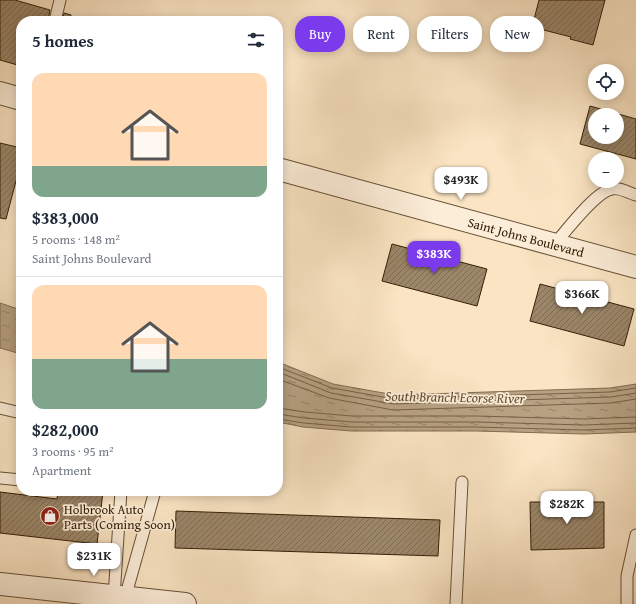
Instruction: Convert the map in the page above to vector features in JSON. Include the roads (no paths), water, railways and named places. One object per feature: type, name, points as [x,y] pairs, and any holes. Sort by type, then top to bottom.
[{"type":"street","points":[[0,93],[16,98]]},
{"type":"street","name":"Saint Johns Boulevard","points":[[283,169],[636,267]]},
{"type":"street","points":[[0,584],[117,599],[185,604]]},
{"type":"lane","points":[[55,16],[60,0]]},
{"type":"lane","points":[[554,245],[593,200],[606,190],[614,188],[636,195]]},
{"type":"lane","points":[[0,408],[16,412]]},
{"type":"lane","points":[[0,478],[16,480]]},
{"type":"lane","points":[[456,604],[462,482]]},
{"type":"lane","points":[[117,599],[121,496]]},
{"type":"lane","points":[[117,599],[153,496]]},
{"type":"lane","points":[[627,604],[627,576],[636,535]]},
{"type":"water","points":[[0,303],[16,308],[16,353],[0,348]]},
{"type":"water","name":"South Branch Ecorse River","points":[[283,364],[333,384],[395,395],[610,388],[636,384],[636,432],[584,434],[476,431],[351,431],[303,427],[283,423]]},
{"type":"place","name":"Holbrook Auto Parts (Coming Soon)","points":[[50,516]]}]
